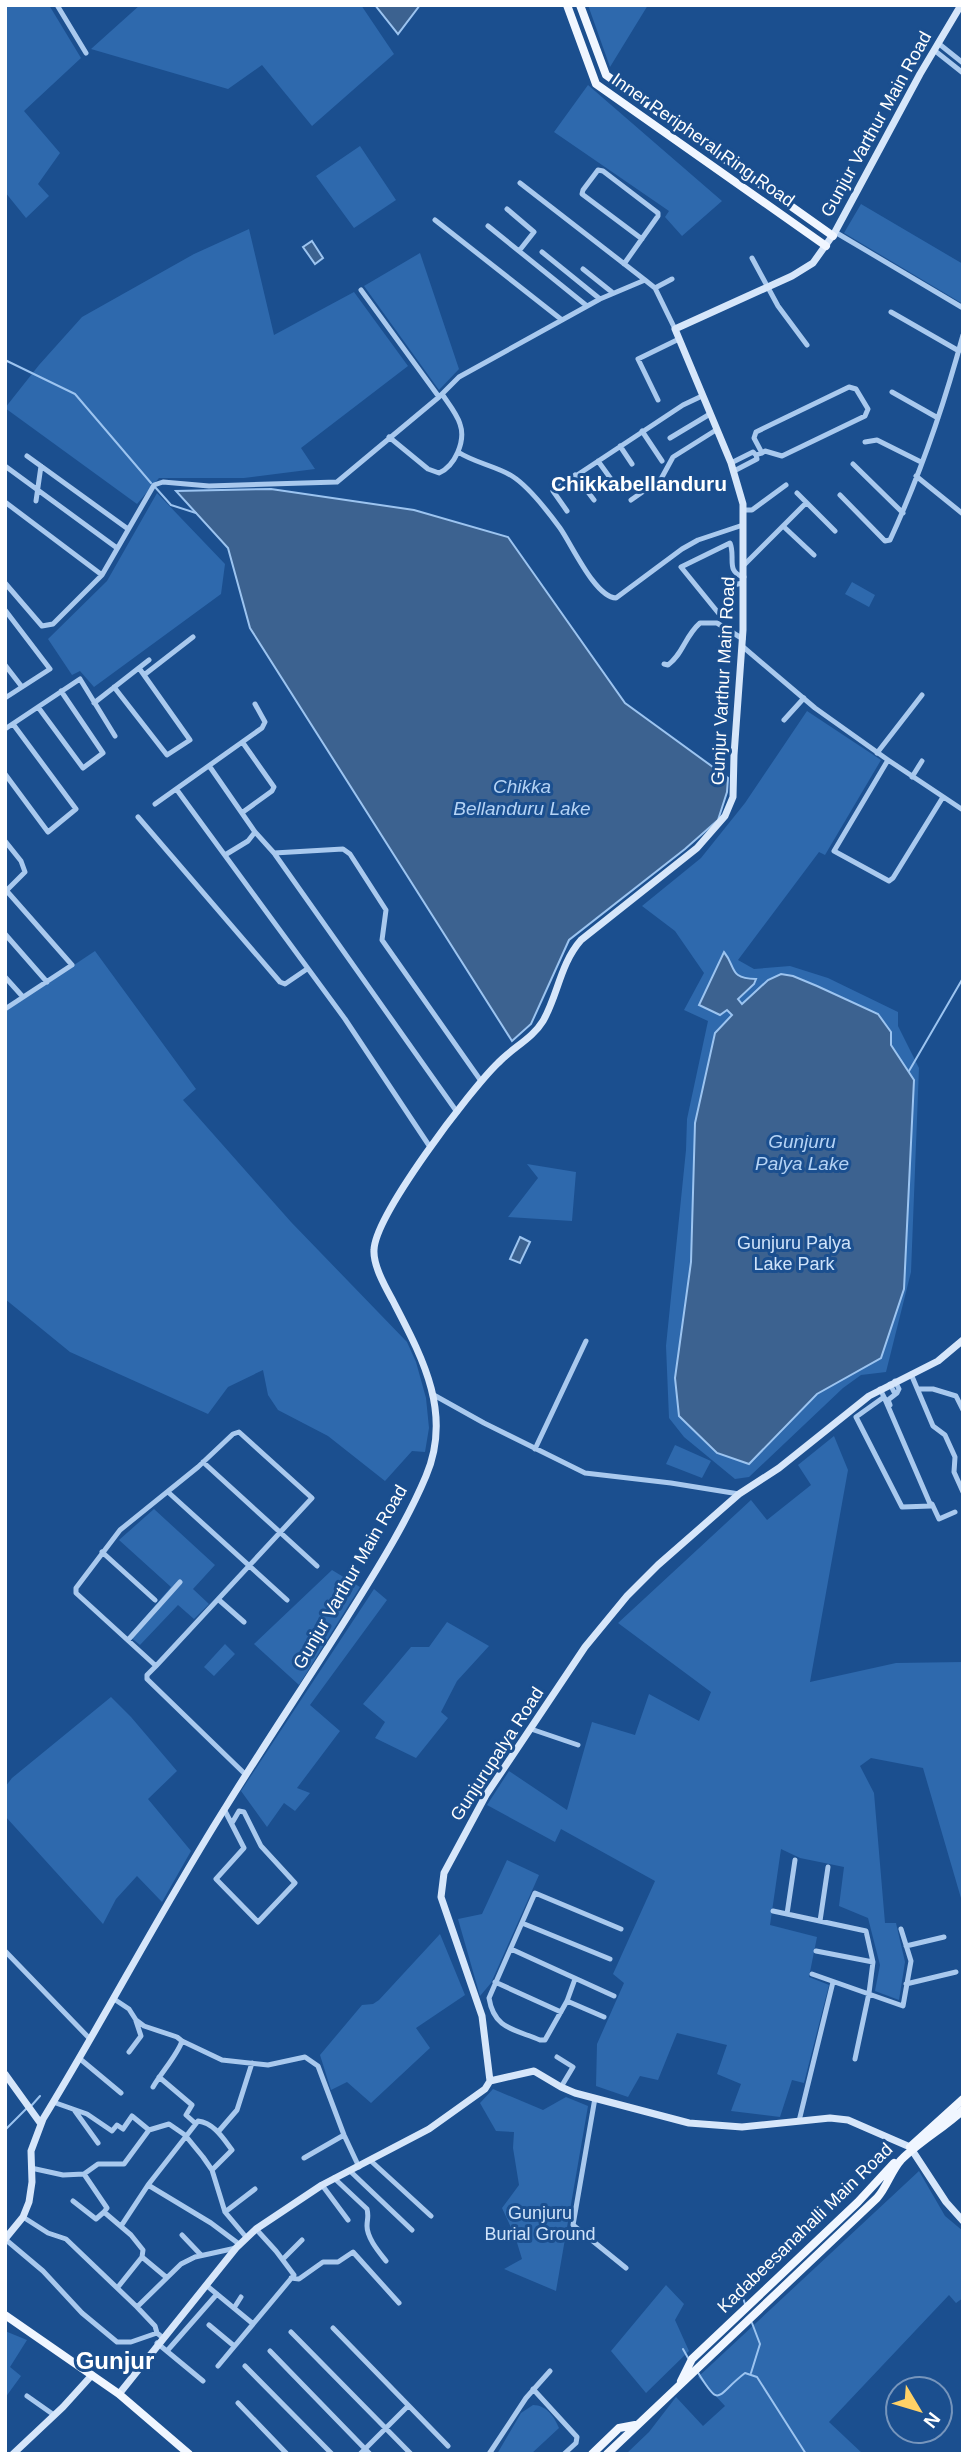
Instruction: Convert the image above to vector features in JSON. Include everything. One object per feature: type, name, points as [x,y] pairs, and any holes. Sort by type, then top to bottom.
[{"type":"main road","name":"Inner Peripheral Ring Road","points":[[567,5],[596,84],[826,246]]},
{"type":"main road","name":"Inner Peripheral Ring Road","points":[[580,5],[606,75],[834,234]]},
{"type":"main road","name":"Gunjur Varthur Main Road","points":[[5,2239],[23,2217],[29,2202],[30,2151],[53,2102],[226,1806],[294,1704],[380,1565],[426,1477],[438,1432],[432,1394],[422,1356],[388,1292],[374,1258],[374,1248],[392,1208],[430,1147],[481,1081],[543,1021],[565,965],[581,940],[697,848],[725,816],[733,797],[742,643],[743,510],[732,467],[675,329],[803,271],[813,263],[834,234],[961,5]]},
{"type":"main road","name":"Gunjurupalya Road","points":[[490,2081],[482,2016],[441,1897],[441,1886],[452,1856],[486,1795],[590,1641],[627,1596],[658,1565],[739,1494],[779,1468],[882,1393],[893,1382],[939,1361],[963,1340]]},
{"type":"main road","points":[[119,2395],[159,2338],[237,2246],[256,2229],[334,2178],[429,2129],[471,2101],[490,2081],[534,2071],[561,2087],[688,2123],[742,2127],[830,2118],[848,2120],[911,2149],[946,2202],[963,2221]]},
{"type":"main road","points":[[5,2074],[41,2124]]},
{"type":"main road","name":"Kadabeesanahalli Main Road","points":[[607,2454],[877,2198],[899,2162],[963,2099]]},
{"type":"main road","name":"Kadabeesanahalli Main Road","points":[[911,2149],[945,2127],[963,2110]]},
{"type":"main road","points":[[5,2315],[119,2395],[189,2454]]},
{"type":"main road","points":[[13,2454],[92,2375]]},
{"type":"main road","name":"Kadabeesanahalli Main Road","points":[[592,2454],[619,2428],[638,2424]]},
{"type":"street","points":[[57,5],[86,53]]},
{"type":"street","points":[[936,47],[963,63]]},
{"type":"street","points":[[936,47],[963,73]]},
{"type":"street","points":[[624,264],[642,239],[658,216],[657,210],[598,170],[582,194],[642,239]]},
{"type":"street","points":[[520,183],[655,288],[675,329]]},
{"type":"street","points":[[506,209],[534,232],[519,251]]},
{"type":"street","points":[[435,220],[562,320]]},
{"type":"street","points":[[488,226],[587,306]]},
{"type":"street","points":[[834,234],[963,308]]},
{"type":"street","points":[[542,251],[600,299]]},
{"type":"street","points":[[752,258],[778,306],[807,345]]},
{"type":"street","points":[[583,269],[613,293]]},
{"type":"street","points":[[655,288],[672,279]]},
{"type":"street","points":[[5,583],[42,626],[53,624],[102,575],[154,485],[163,482],[209,486],[337,482],[441,396],[459,377],[600,299],[645,280]]},
{"type":"street","points":[[361,290],[460,424],[458,452],[447,469],[439,473],[428,469],[389,437]]},
{"type":"street","points":[[891,312],[959,351]]},
{"type":"street","points":[[840,495],[887,541],[902,513],[938,418],[963,335]]},
{"type":"street","points":[[658,400],[638,359],[679,338]]},
{"type":"street","points":[[732,467],[753,452],[759,454],[765,451],[782,456],[865,416],[868,409],[856,389],[849,387],[756,432],[754,438],[759,454]]},
{"type":"street","points":[[892,392],[938,418]]},
{"type":"street","points":[[567,511],[553,491],[642,431],[702,396]]},
{"type":"street","points":[[670,438],[710,414]]},
{"type":"street","points":[[631,500],[661,479],[673,457],[716,430]]},
{"type":"street","points":[[642,431],[662,461]]},
{"type":"street","points":[[865,442],[877,440],[921,462]]},
{"type":"street","points":[[620,446],[632,464]]},
{"type":"street","points":[[458,452],[472,461],[514,477],[560,528],[590,576],[605,595],[610,597],[616,598],[654,568],[698,540],[743,525]]},
{"type":"street","points":[[27,456],[128,529]]},
{"type":"street","points":[[598,461],[616,486]]},
{"type":"street","points":[[853,464],[902,513]]},
{"type":"street","points":[[5,466],[117,548]]},
{"type":"street","points":[[36,501],[41,466]]},
{"type":"street","points":[[575,475],[594,500]]},
{"type":"street","points":[[916,477],[963,514]]},
{"type":"street","points":[[743,510],[752,510],[786,485]]},
{"type":"street","points":[[797,493],[835,531]]},
{"type":"street","points":[[5,502],[102,575]]},
{"type":"street","points":[[744,565],[806,503]]},
{"type":"street","points":[[783,526],[814,555]]},
{"type":"street","points":[[730,543],[732,571],[743,580],[733,585],[729,611],[720,615],[681,568],[730,543]]},
{"type":"street","points":[[5,610],[50,669],[5,698]]},
{"type":"street","points":[[664,664],[668,665],[680,654],[687,637],[700,623],[717,623],[804,698],[877,753],[963,810]]},
{"type":"street","points":[[144,676],[193,637]]},
{"type":"street","points":[[94,703],[149,660]]},
{"type":"street","points":[[5,665],[22,687]]},
{"type":"street","points":[[114,687],[167,755],[190,740],[139,668]]},
{"type":"street","points":[[5,729],[80,679],[115,736]]},
{"type":"street","points":[[38,707],[83,768],[100,757],[103,753],[61,691]]},
{"type":"street","points":[[877,753],[922,695]]},
{"type":"street","points":[[784,720],[804,698]]},
{"type":"street","points":[[155,804],[262,728],[265,722],[256,704]]},
{"type":"street","points":[[5,774],[48,832],[76,809],[13,724]]},
{"type":"street","points":[[243,743],[274,787],[243,812]]},
{"type":"street","points":[[888,760],[834,851],[890,881],[943,797]]},
{"type":"street","points":[[912,777],[922,761]]},
{"type":"street","points":[[210,767],[457,1112]]},
{"type":"street","points":[[177,790],[345,1019],[430,1147]]},
{"type":"street","points":[[138,817],[280,982],[285,984],[307,969]]},
{"type":"street","points":[[226,855],[248,841],[255,832]]},
{"type":"street","points":[[5,841],[21,861],[25,872],[6,891],[72,965],[5,1009]]},
{"type":"street","points":[[274,853],[343,849],[350,855],[386,911],[382,940],[481,1081]]},
{"type":"street","points":[[5,934],[47,982]]},
{"type":"street","points":[[5,977],[23,997]]},
{"type":"street","points":[[535,1449],[586,1341]]},
{"type":"street","points":[[912,1374],[933,1426],[944,1434],[955,1457],[954,1472],[963,1492]]},
{"type":"street","points":[[893,1382],[894,1392],[897,1393],[888,1401],[938,1518],[955,1512]]},
{"type":"street","points":[[918,1389],[933,1389],[956,1396],[963,1410]]},
{"type":"street","points":[[882,1393],[931,1506],[902,1507],[856,1417],[882,1393]]},
{"type":"street","points":[[432,1394],[585,1473],[739,1494]]},
{"type":"street","points":[[156,1666],[76,1593],[76,1588],[120,1530],[237,1432],[312,1498],[219,1600],[156,1666],[147,1675],[147,1681],[246,1775]]},
{"type":"street","points":[[203,1462],[317,1566]]},
{"type":"street","points":[[168,1492],[287,1601]]},
{"type":"street","points":[[102,1552],[155,1600]]},
{"type":"street","points":[[128,1640],[180,1582]]},
{"type":"street","points":[[219,1600],[243,1622]]},
{"type":"street","points":[[531,1729],[578,1745]]},
{"type":"street","points":[[226,1806],[236,1816]]},
{"type":"street","points":[[226,1806],[244,1848]]},
{"type":"street","points":[[232,1823],[239,1811],[244,1812],[261,1846],[295,1883],[258,1922],[216,1879],[244,1848],[257,1839]]},
{"type":"street","points":[[787,1914],[795,1860]]},
{"type":"street","points":[[820,1921],[828,1867]]},
{"type":"street","points":[[575,1979],[548,2037],[540,2040],[499,2023],[492,2013],[489,1998],[536,1893],[621,1929]]},
{"type":"street","points":[[773,1911],[866,1931],[873,1962],[855,2059]]},
{"type":"street","points":[[522,1923],[610,1959]]},
{"type":"street","points":[[812,1974],[903,2006],[911,1961],[901,1929]]},
{"type":"street","points":[[906,1946],[944,1937]]},
{"type":"street","points":[[511,1949],[614,1996]]},
{"type":"street","points":[[5,1951],[90,2039]]},
{"type":"street","points":[[816,1951],[873,1962]]},
{"type":"street","points":[[906,1984],[956,1972]]},
{"type":"street","points":[[495,1982],[561,2011]]},
{"type":"street","points":[[798,2122],[834,1982]]},
{"type":"street","points":[[114,1999],[129,2009],[141,2036],[129,2052]]},
{"type":"street","points":[[567,2001],[604,2018]]},
{"type":"street","points":[[482,2016],[492,2013]]},
{"type":"street","points":[[136,2020],[148,2029],[177,2037],[222,2060],[268,2065],[304,2057],[318,2066],[359,2167]]},
{"type":"street","points":[[153,2087],[179,2050],[182,2041]]},
{"type":"street","points":[[557,2057],[573,2067],[561,2087]]},
{"type":"street","points":[[79,2058],[121,2093]]},
{"type":"street","points":[[218,2132],[237,2110],[252,2063]]},
{"type":"street","points":[[159,2077],[192,2105],[186,2115],[195,2123]]},
{"type":"street","points":[[595,2098],[573,2225],[626,2268]]},
{"type":"street","points":[[53,2102],[99,2120],[112,2131],[117,2125],[123,2129],[132,2116],[149,2130]]},
{"type":"street","points":[[75,2111],[98,2143]]},
{"type":"street","points":[[121,2227],[148,2185],[195,2123],[203,2121],[218,2132],[232,2151],[212,2170]]},
{"type":"street","points":[[31,2168],[63,2175],[84,2174],[98,2164],[124,2164],[149,2130],[169,2124],[185,2135],[212,2170],[225,2212],[246,2237]]},
{"type":"street","points":[[304,2158],[344,2135]]},
{"type":"street","points":[[371,2161],[431,2216]]},
{"type":"street","points":[[350,2171],[412,2230]]},
{"type":"street","points":[[73,2201],[96,2219],[107,2207],[84,2174]]},
{"type":"street","points":[[334,2178],[367,2209],[367,2229],[386,2261]]},
{"type":"street","points":[[137,2307],[181,2264],[201,2255],[237,2246],[229,2235],[148,2185]]},
{"type":"street","points":[[322,2185],[348,2220]]},
{"type":"street","points":[[225,2212],[255,2189]]},
{"type":"street","points":[[104,2212],[131,2235],[143,2250],[142,2257],[118,2287]]},
{"type":"street","points":[[23,2217],[48,2233],[66,2239],[155,2326],[167,2351],[202,2381]]},
{"type":"street","points":[[229,2235],[236,2228]]},
{"type":"street","points":[[218,2367],[291,2278],[293,2272],[256,2229]]},
{"type":"street","points":[[182,2235],[201,2255]]},
{"type":"street","points":[[5,2239],[52,2280],[82,2314],[117,2342],[159,2338]]},
{"type":"street","points":[[283,2259],[302,2240]]},
{"type":"street","points":[[291,2278],[299,2279],[323,2262],[338,2262],[353,2252],[399,2303]]},
{"type":"street","points":[[142,2257],[166,2277]]},
{"type":"street","points":[[206,2285],[252,2323]]},
{"type":"street","points":[[167,2351],[216,2294]]},
{"type":"street","points":[[234,2308],[242,2297]]},
{"type":"street","points":[[209,2325],[233,2346]]},
{"type":"street","points":[[333,2328],[448,2446]]},
{"type":"street","points":[[291,2332],[411,2454]]},
{"type":"street","points":[[270,2351],[365,2452],[408,2406]]},
{"type":"street","points":[[245,2366],[332,2454]]},
{"type":"street","points":[[489,2454],[533,2389],[550,2371]]},
{"type":"street","points":[[533,2389],[578,2437],[576,2443],[564,2454]]},
{"type":"street","points":[[27,2396],[54,2415]]},
{"type":"street","points":[[238,2403],[287,2454]]},
{"type":"green space","points":[[5,5],[49,5],[81,58],[24,111],[60,153],[38,184],[49,196],[26,218],[5,192]]},
{"type":"green space","points":[[140,5],[361,5],[394,54],[312,126],[262,65],[228,89],[91,49]]},
{"type":"green space","points":[[588,5],[648,5],[610,67]]},
{"type":"green space","points":[[588,85],[722,201],[682,236],[665,217],[669,211],[554,132]]},
{"type":"green space","points":[[360,146],[396,200],[354,228],[316,176]]},
{"type":"green space","points":[[861,204],[963,264],[963,304],[844,233]]},
{"type":"green space","points":[[249,229],[274,335],[354,292],[408,366],[301,448],[315,469],[244,478],[159,478],[137,504],[5,408],[82,317],[194,254]]},
{"type":"green space","points":[[420,253],[459,369],[439,390],[364,286]]},
{"type":"green space","points":[[157,493],[225,564],[221,594],[94,687],[80,671],[72,675],[48,639],[107,581]]},
{"type":"green space","points":[[852,582],[875,595],[869,607],[845,594]]},
{"type":"green space","name":"Gunjuru Palya Lake","points":[[807,711],[881,760],[825,855],[819,852],[738,960],[754,969],[790,966],[828,978],[898,1012],[898,1026],[919,1068],[911,1272],[886,1372],[861,1375],[843,1388],[749,1477],[735,1479],[684,1437],[669,1418],[666,1346],[687,1119],[708,1021],[684,1010],[704,973],[675,931],[642,906],[701,858],[745,803]]},
{"type":"green space","points":[[95,951],[196,1089],[183,1100],[291,1222],[407,1342],[426,1398],[429,1428],[425,1452],[412,1451],[385,1481],[328,1436],[278,1410],[268,1395],[263,1370],[228,1387],[208,1414],[70,1352],[5,1299],[5,1011]]},
{"type":"green space","points":[[527,1164],[576,1172],[572,1221],[508,1217],[538,1178]]},
{"type":"green space","points":[[834,1436],[848,1470],[810,1682],[896,1663],[963,1662],[963,1905],[923,1768],[871,1758],[860,1766],[874,1793],[885,1923],[896,1923],[905,1962],[899,2000],[875,1991],[880,1965],[868,1918],[839,1906],[844,1867],[800,1858],[781,1849],[770,1925],[817,1937],[809,1977],[829,1985],[804,2083],[792,2080],[780,2117],[731,2111],[741,2084],[717,2074],[727,2045],[677,2033],[658,2080],[640,2076],[628,2097],[596,2086],[597,2044],[624,1983],[613,1974],[655,1881],[561,1829],[555,1842],[487,1805],[509,1771],[567,1810],[592,1722],[635,1735],[649,1694],[699,1721],[711,1692],[618,1623],[751,1500],[767,1520],[811,1485],[798,1465]]},
{"type":"green space","points":[[675,1445],[711,1461],[702,1478],[666,1464]]},
{"type":"green space","points":[[154,1509],[215,1565],[193,1589],[209,1604],[194,1619],[178,1605],[140,1645],[129,1636],[171,1587],[119,1540]]},
{"type":"green space","points":[[332,1570],[360,1587],[299,1685],[254,1644]]},
{"type":"green space","points":[[374,1589],[387,1600],[310,1705],[340,1731],[297,1788],[310,1793],[295,1811],[284,1803],[267,1827],[241,1791]]},
{"type":"green space","points":[[447,1622],[489,1646],[457,1681],[441,1712],[448,1718],[416,1758],[375,1738],[385,1722],[363,1704],[411,1647],[429,1647]]},
{"type":"green space","points":[[225,1644],[235,1654],[214,1676],[204,1667]]},
{"type":"green space","points":[[111,1697],[177,1771],[148,1799],[191,1851],[162,1902],[137,1876],[116,1899],[103,1924],[5,1816],[5,1787],[12,1778]]},
{"type":"green space","points":[[507,1860],[539,1875],[491,1983],[480,1996],[458,1919],[482,1914]]},
{"type":"green space","points":[[440,1934],[465,1995],[416,2028],[430,2048],[371,2103],[347,2082],[331,2090],[320,2055],[362,2005],[373,2004],[379,2000]]},
{"type":"green space","name":"Gunjuru Burial Ground","points":[[493,2089],[543,2110],[566,2097],[588,2106],[556,2291],[504,2269],[522,2259],[502,2208],[519,2185],[513,2148],[514,2132],[496,2131],[480,2103]]},
{"type":"green space","points":[[919,2171],[945,2216],[963,2231],[963,2298],[956,2303],[949,2295],[829,2422],[863,2454],[626,2454],[649,2432],[676,2397],[703,2426],[725,2406],[698,2377]]},
{"type":"green space","points":[[666,2285],[684,2304],[675,2320],[689,2351],[646,2393],[611,2351]]},
{"type":"green space","points":[[5,2331],[27,2340],[10,2367],[21,2376],[5,2398]]},
{"type":"green space","points":[[533,2405],[549,2412],[559,2428],[531,2454],[497,2454],[521,2413]]},
{"type":"water","points":[[375,5],[420,5],[398,34]]},
{"type":"water","points":[[312,241],[323,258],[315,264],[303,247]]},
{"type":"water","name":"Chikka Bellanduru Lake","points":[[271,489],[414,510],[508,537],[625,703],[728,778],[727,792],[718,820],[569,940],[531,1024],[512,1041],[250,628],[228,548],[176,491]]},
{"type":"water","name":"Gunjuru Palya Lake","points":[[724,952],[737,974],[756,979],[738,999],[742,1004],[768,980],[781,974],[793,976],[878,1014],[891,1032],[891,1045],[914,1080],[904,1289],[881,1358],[817,1394],[749,1464],[717,1453],[679,1416],[675,1378],[691,1262],[695,1123],[715,1033],[732,1015],[727,1010],[720,1015],[699,1005]]},
{"type":"water","points":[[520,1237],[530,1242],[520,1263],[510,1259]]},
{"type":"waterway","points":[[5,360],[75,394],[151,483]]},
{"type":"waterway","points":[[155,487],[171,505],[196,513]]},
{"type":"waterway","points":[[909,1071],[963,978]]},
{"type":"waterway","points":[[32,2105],[40,2096]]},
{"type":"waterway","points":[[5,2130],[27,2108]]},
{"type":"waterway","points":[[740,2289],[745,2304]]},
{"type":"waterway","points":[[751,2373],[760,2344],[752,2323]]},
{"type":"waterway","points":[[683,2349],[688,2358]]},
{"type":"waterway","points":[[697,2371],[715,2395],[723,2393],[745,2373],[757,2377],[806,2454]]},
{"type":"district","name":"Chikkabellanduru","points":[[639,483]]},
{"type":"district","name":"Gunjur","points":[[115,2360]]},
{"type":"park label","name":"Gunjuru Palya Lake Park","points":[[794,1253]]}]
